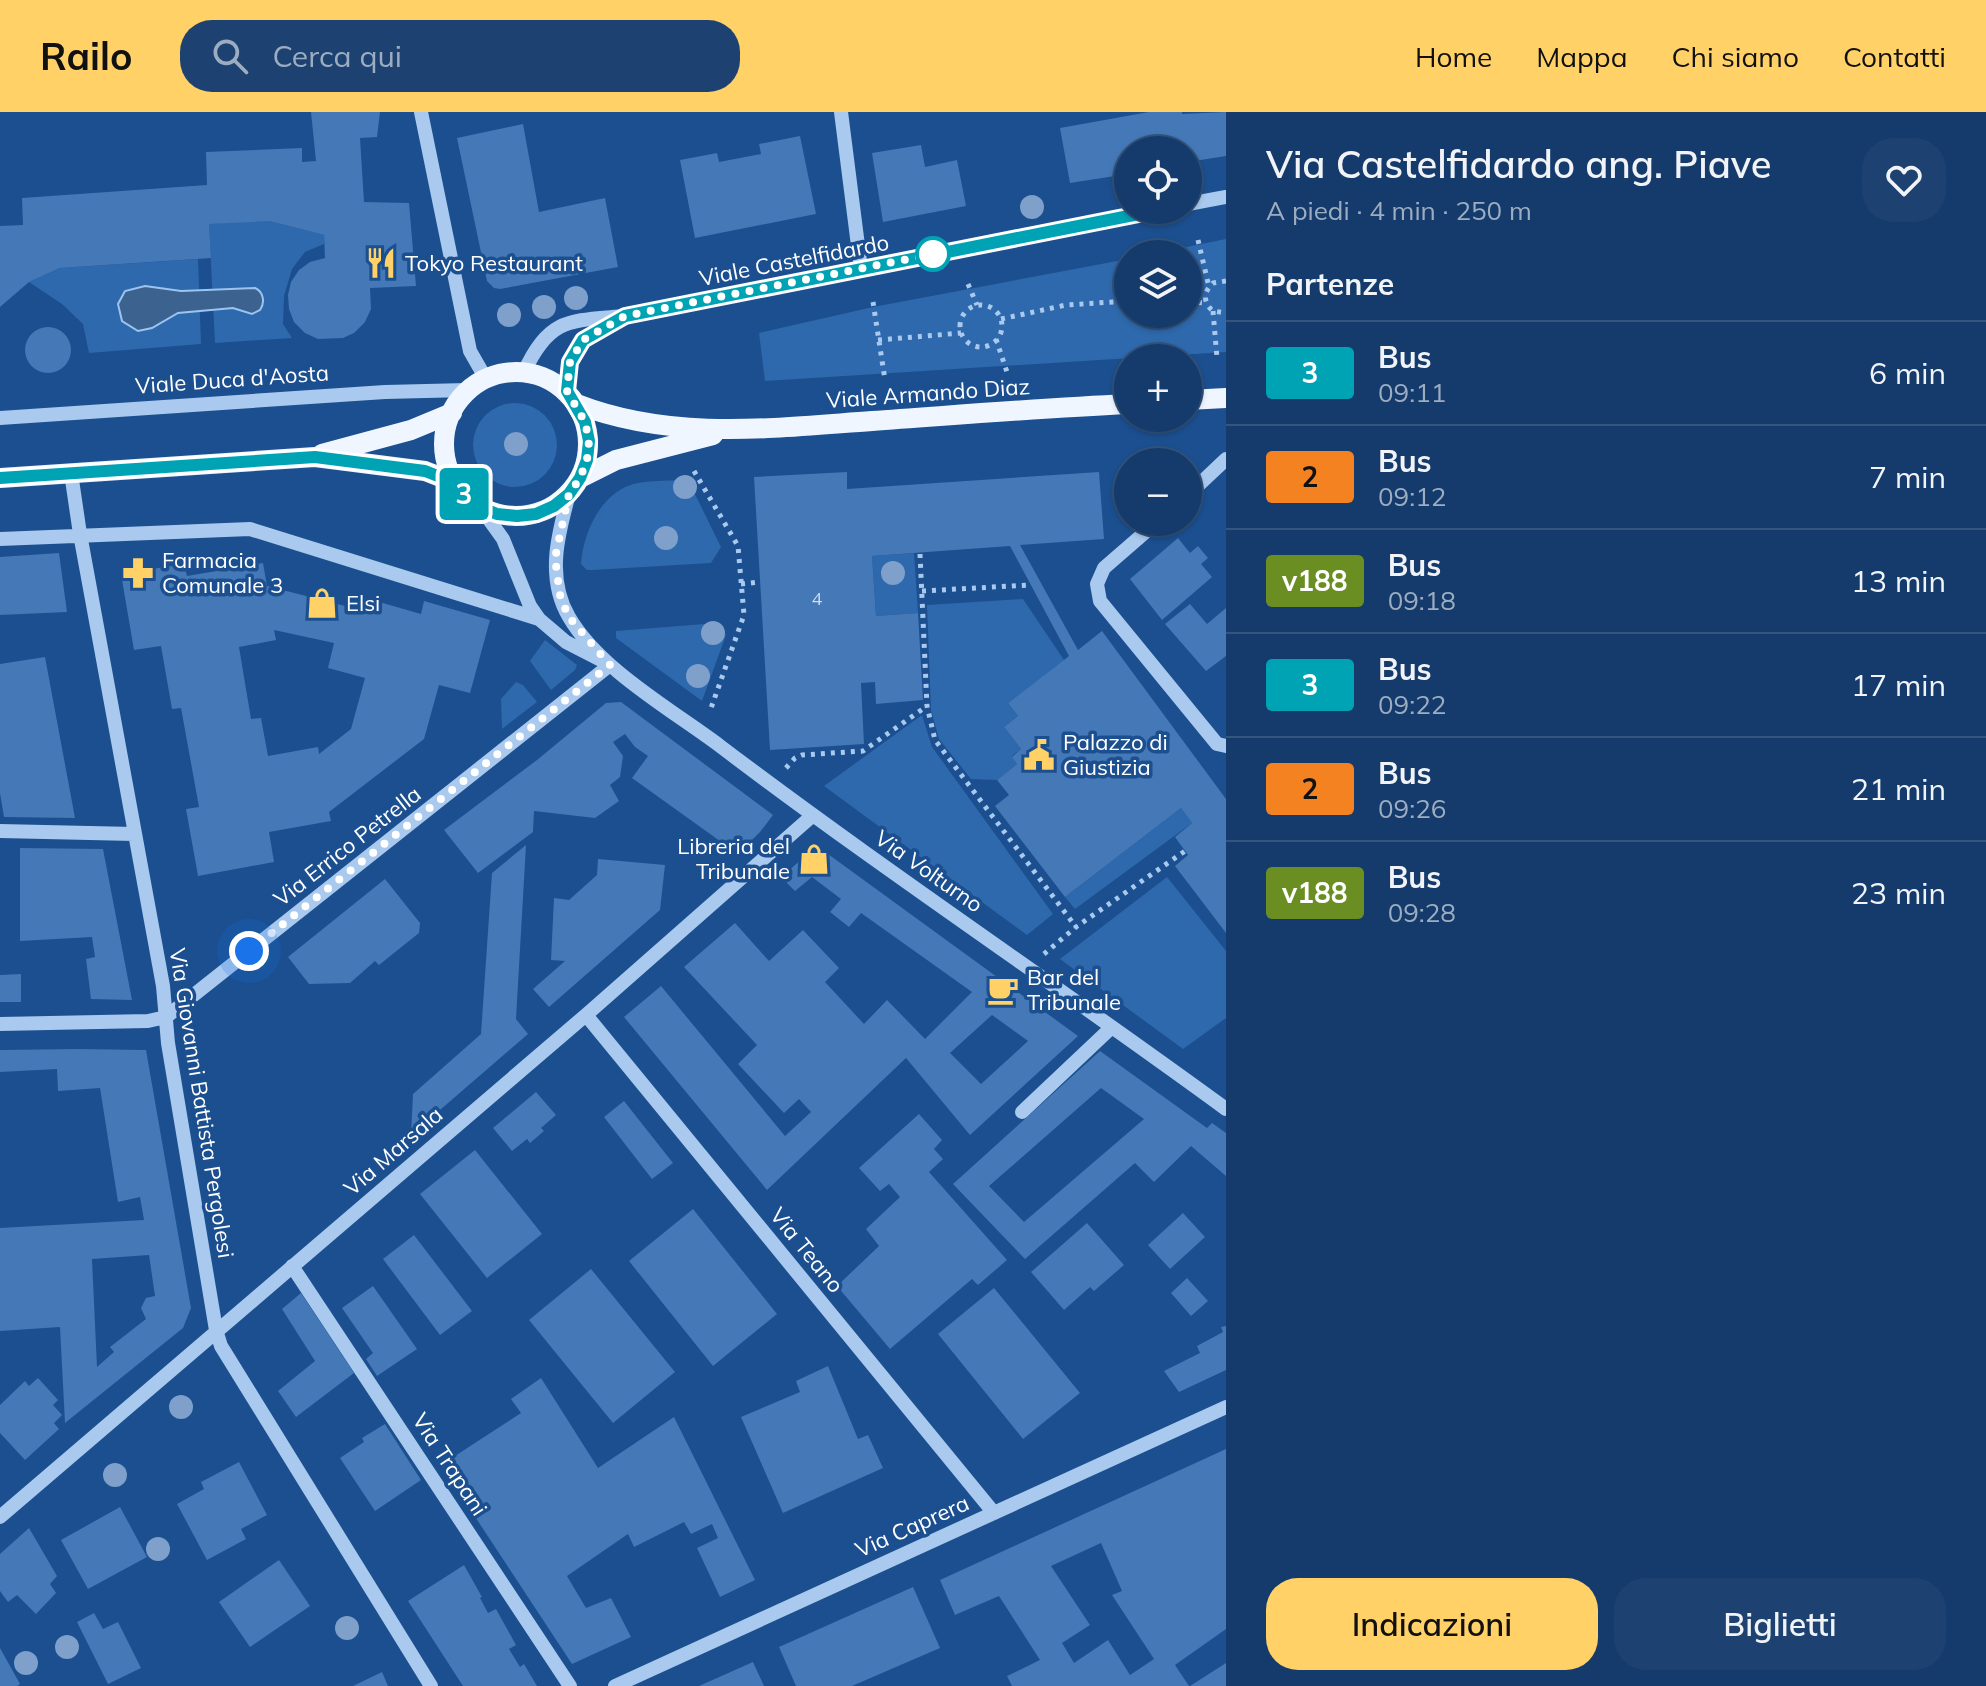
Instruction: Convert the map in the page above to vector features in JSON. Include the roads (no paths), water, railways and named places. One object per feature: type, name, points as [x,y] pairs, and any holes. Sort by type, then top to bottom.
[{"type":"main road","points":[[0,478],[315,457],[425,471],[443,478],[480,507],[497,514],[536,514],[554,506],[574,486],[587,460],[589,441],[585,422],[572,397],[555,381],[524,372],[494,375],[467,390],[446,425],[444,448],[449,471],[461,491]]},
{"type":"main road","name":"Viale Armando Diaz","points":[[572,397],[603,414],[648,424],[732,430],[1114,405]]},
{"type":"main road","points":[[1202,399],[1226,398]]},
{"type":"main road","points":[[315,457],[411,430],[452,413]]},
{"type":"main road","name":"Viale Armando Diaz","points":[[574,486],[616,460],[732,430]]},
{"type":"street","points":[[421,112],[470,351],[486,379]]},
{"type":"street","points":[[841,112],[861,269]]},
{"type":"street","points":[[1202,201],[1226,197]]},
{"type":"street","name":"Viale Castelfidardo","points":[[524,372],[537,346],[558,326],[581,320],[625,316],[1114,219]]},
{"type":"street","name":"Viale Castelfidardo","points":[[572,397],[570,362],[583,340],[625,316]]},
{"type":"street","name":"Viale Duca d'Aosta","points":[[0,418],[385,392],[467,390]]},
{"type":"street","points":[[1202,482],[1226,459]]},
{"type":"street","name":"Via Giovanni Battista Pergolesi","points":[[71,473],[163,986],[216,1330],[221,1346],[431,1686]]},
{"type":"street","points":[[574,486],[555,558],[560,595],[575,625],[610,665]]},
{"type":"street","points":[[480,507],[503,539],[530,606],[539,619],[566,642],[610,665]]},
{"type":"street","points":[[0,539],[250,529],[539,619]]},
{"type":"street","points":[[1141,536],[1104,568],[1097,584],[1100,601],[1217,744],[1226,746]]},
{"type":"street","name":"Via Volturno","points":[[610,665],[812,816],[1226,1109]]},
{"type":"street","name":"Via Errico Petrella","points":[[166,1017],[610,665]]},
{"type":"street","name":"Via Marsala","points":[[0,1517],[586,1015],[812,816]]},
{"type":"street","points":[[0,831],[134,834]]},
{"type":"street","name":"Via Teano","points":[[586,1015],[994,1513]]},
{"type":"street","points":[[0,1024],[148,1021],[166,1017]]},
{"type":"street","points":[[1022,1112],[1112,1027]]},
{"type":"street","name":"Via Trapani","points":[[292,1266],[570,1686]]},
{"type":"street","name":"Via Caprera","points":[[615,1686],[1226,1407]]},
{"type":"place","name":"Tokyo Restaurant","points":[[381,263]]},
{"type":"place","name":"Farmacia Comunale 3","points":[[138,573]]},
{"type":"place","name":"Elsi","points":[[322,603]]},
{"type":"place","name":"Palazzo di Giustizia","points":[[1039,755]]},
{"type":"place","name":"Libreria del Tribunale","points":[[814,859]]},
{"type":"place","name":"Bar del Tribunale","points":[[1003,990]]}]
